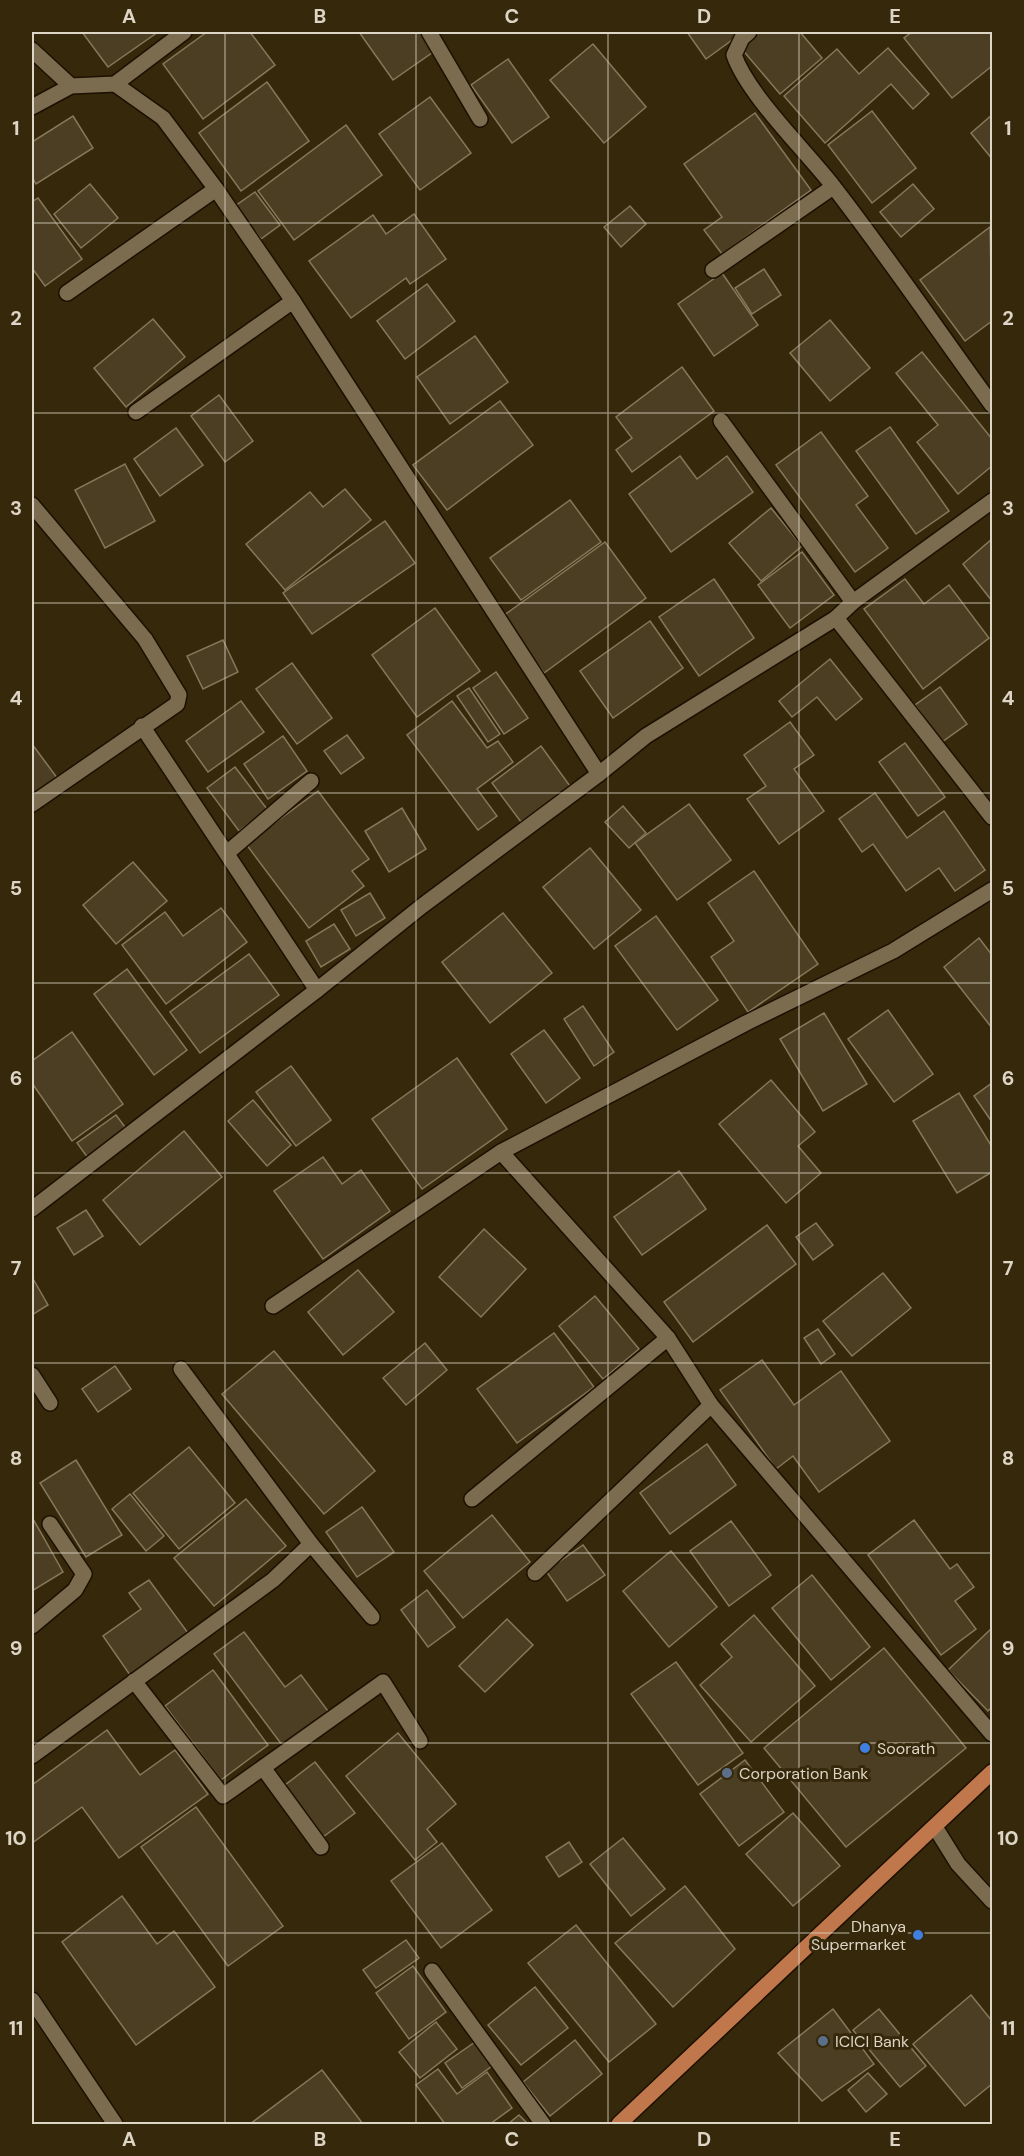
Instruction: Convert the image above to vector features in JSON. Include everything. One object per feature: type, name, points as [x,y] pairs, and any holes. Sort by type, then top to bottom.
[{"type":"main road","points":[[619,2124],[993,1772]]},
{"type":"street","points":[[32,107],[71,86],[115,84],[184,32]]},
{"type":"street","points":[[429,32],[480,119]]},
{"type":"street","points":[[749,32],[742,38],[734,55],[737,64],[755,91],[833,187],[993,405]]},
{"type":"street","points":[[32,50],[71,86]]},
{"type":"street","points":[[115,84],[163,118],[216,189],[293,301],[599,774]]},
{"type":"street","points":[[713,270],[833,187]]},
{"type":"street","points":[[67,293],[216,189]]},
{"type":"street","points":[[136,412],[293,301]]},
{"type":"street","points":[[721,422],[853,602]]},
{"type":"street","points":[[32,1209],[317,990],[422,906],[599,774],[646,736],[836,618],[853,602],[993,501]]},
{"type":"street","points":[[32,505],[145,639],[180,695],[177,704],[32,804]]},
{"type":"street","points":[[836,618],[993,817]]},
{"type":"street","points":[[142,726],[317,990]]},
{"type":"street","points":[[227,854],[311,781]]},
{"type":"street","points":[[273,1306],[501,1152],[736,1028],[893,951],[993,890]]},
{"type":"street","points":[[501,1152],[668,1338],[711,1405],[993,1734]]},
{"type":"street","points":[[472,1499],[668,1338]]},
{"type":"street","points":[[181,1369],[311,1544],[372,1617]]},
{"type":"street","points":[[32,1375],[50,1403]]},
{"type":"street","points":[[535,1573],[711,1405]]},
{"type":"street","points":[[32,1626],[75,1590],[84,1574],[50,1524]]},
{"type":"street","points":[[32,1756],[273,1580],[311,1544]]},
{"type":"street","points":[[134,1681],[223,1796],[264,1769],[383,1682],[420,1741]]},
{"type":"street","points":[[264,1769],[321,1848]]},
{"type":"street","points":[[935,1827],[958,1864],[993,1901]]},
{"type":"street","points":[[432,1971],[543,2124]]},
{"type":"street","points":[[32,2000],[115,2124]]},
{"type":"building","points":[[82,32],[158,32],[108,67]]},
{"type":"building","points":[[207,32],[250,32],[275,65],[203,119],[163,64]]},
{"type":"building","points":[[359,32],[422,32],[436,50],[393,80]]},
{"type":"building","points":[[687,32],[743,32],[706,59]]},
{"type":"building","points":[[760,32],[800,32],[822,58],[780,94],[741,48]]},
{"type":"building","points":[[912,32],[992,32],[992,66],[952,98],[904,38]]},
{"type":"building","points":[[593,44],[646,107],[604,143],[550,80]]},
{"type":"building","points":[[888,48],[929,94],[913,109],[891,84],[825,143],[784,96],[837,49],[859,74]]},
{"type":"building","points":[[508,59],[549,117],[512,143],[471,85]]},
{"type":"building","points":[[267,82],[309,141],[241,191],[199,133]]},
{"type":"building","points":[[430,97],[471,153],[420,190],[379,134]]},
{"type":"building","points":[[872,111],[916,168],[872,203],[828,145]]},
{"type":"building","points":[[755,113],[811,190],[722,254],[704,230],[722,217],[684,164]]},
{"type":"building","points":[[992,115],[992,159],[971,133]]},
{"type":"building","points":[[73,116],[93,148],[36,184],[32,177],[32,142]]},
{"type":"building","points":[[346,125],[382,175],[294,240],[258,191]]},
{"type":"building","points":[[90,184],[118,218],[81,248],[54,214]]},
{"type":"building","points":[[913,184],[934,209],[901,237],[880,212]]},
{"type":"building","points":[[255,192],[280,225],[261,239],[235,206]]},
{"type":"building","points":[[38,198],[82,259],[45,286],[32,268],[32,202]]},
{"type":"building","points":[[630,206],[646,224],[621,247],[604,227]]},
{"type":"building","points":[[414,214],[446,259],[410,284],[406,278],[351,318],[309,261],[373,215],[386,234]]},
{"type":"building","points":[[990,227],[992,321],[965,341],[920,280]]},
{"type":"building","points":[[764,269],[781,295],[752,314],[735,288]]},
{"type":"building","points":[[722,273],[758,325],[714,356],[678,304]]},
{"type":"building","points":[[427,284],[455,321],[405,359],[377,321]]},
{"type":"building","points":[[153,319],[185,357],[126,407],[94,368]]},
{"type":"building","points":[[830,320],[870,368],[830,401],[790,353]]},
{"type":"building","points":[[475,336],[508,382],[450,424],[417,377]]},
{"type":"building","points":[[922,352],[992,439],[992,466],[958,494],[917,442],[938,425],[896,373]]},
{"type":"building","points":[[682,367],[714,411],[632,472],[616,450],[632,438],[616,417]]},
{"type":"building","points":[[219,395],[253,441],[225,462],[191,416]]},
{"type":"building","points":[[500,401],[533,445],[447,510],[413,465]]},
{"type":"building","points":[[890,427],[949,511],[916,534],[856,451]]},
{"type":"building","points":[[176,428],[203,465],[160,496],[134,459]]},
{"type":"building","points":[[821,432],[868,496],[856,505],[888,548],[855,572],[776,465]]},
{"type":"building","points":[[680,456],[697,479],[727,456],[753,492],[671,552],[629,494]]},
{"type":"building","points":[[125,464],[155,521],[105,548],[75,490]]},
{"type":"building","points":[[345,489],[371,520],[285,590],[246,544],[310,492],[323,507]]},
{"type":"building","points":[[570,500],[601,542],[521,600],[490,558]]},
{"type":"building","points":[[771,508],[802,546],[761,581],[729,543]]},
{"type":"building","points":[[385,521],[415,563],[312,634],[283,593]]},
{"type":"building","points":[[992,539],[992,601],[963,564]]},
{"type":"building","points":[[605,542],[646,598],[544,673],[503,616]]},
{"type":"building","points":[[802,552],[834,595],[790,628],[758,585]]},
{"type":"building","points":[[714,579],[754,638],[699,676],[659,617]]},
{"type":"building","points":[[905,579],[924,604],[949,585],[989,638],[923,689],[864,609]]},
{"type":"building","points":[[435,608],[480,671],[417,717],[372,655]]},
{"type":"building","points":[[650,621],[683,668],[613,718],[580,671]]},
{"type":"building","points":[[223,640],[238,672],[203,689],[187,656]]},
{"type":"building","points":[[830,659],[862,699],[836,720],[817,697],[792,717],[779,701]]},
{"type":"building","points":[[292,663],[332,718],[297,744],[256,689]]},
{"type":"building","points":[[496,672],[528,718],[504,734],[473,688]]},
{"type":"building","points":[[940,687],[967,724],[942,742],[915,705]]},
{"type":"building","points":[[469,688],[500,734],[488,742],[457,696]]},
{"type":"building","points":[[241,701],[264,732],[208,772],[186,741]]},
{"type":"building","points":[[452,701],[487,748],[498,741],[513,762],[477,789],[497,816],[478,830],[407,735]]},
{"type":"building","points":[[790,722],[814,755],[794,769],[824,811],[779,844],[747,799],[766,786],[744,755]]},
{"type":"building","points":[[347,735],[364,758],[341,774],[324,751]]},
{"type":"building","points":[[283,736],[307,771],[268,799],[244,764]]},
{"type":"building","points":[[905,743],[945,797],[918,816],[879,762]]},
{"type":"building","points":[[32,744],[58,779],[32,799]]},
{"type":"building","points":[[541,746],[570,786],[521,822],[492,783]]},
{"type":"building","points":[[235,767],[267,809],[239,831],[207,788]]},
{"type":"building","points":[[318,791],[369,859],[352,871],[364,886],[309,928],[246,844]]},
{"type":"building","points":[[875,793],[907,838],[944,811],[985,870],[955,891],[939,868],[906,891],[873,844],[862,852],[839,819]]},
{"type":"building","points":[[689,804],[731,860],[677,900],[635,843]]},
{"type":"building","points":[[623,806],[646,833],[629,848],[605,822]]},
{"type":"building","points":[[402,808],[426,849],[389,872],[365,831]]},
{"type":"building","points":[[590,848],[641,910],[594,949],[543,887]]},
{"type":"building","points":[[133,862],[167,901],[116,944],[83,905]]},
{"type":"building","points":[[754,871],[818,964],[748,1012],[711,957],[734,941],[708,903]]},
{"type":"building","points":[[370,893],[385,918],[356,936],[341,910]]},
{"type":"building","points":[[221,908],[247,942],[166,1004],[122,945],[165,912],[183,936]]},
{"type":"building","points":[[503,913],[552,973],[490,1023],[442,962]]},
{"type":"building","points":[[656,916],[718,1000],[677,1030],[615,946]]},
{"type":"building","points":[[334,924],[350,949],[321,967],[306,941]]},
{"type":"building","points":[[979,938],[992,955],[992,1028],[944,967]]},
{"type":"building","points":[[249,954],[279,995],[200,1053],[170,1012]]},
{"type":"building","points":[[127,969],[187,1050],[154,1075],[94,994]]},
{"type":"building","points":[[583,1006],[614,1052],[594,1066],[564,1019]]},
{"type":"building","points":[[888,1010],[933,1074],[894,1102],[848,1039]]},
{"type":"building","points":[[824,1013],[867,1084],[823,1111],[780,1039]]},
{"type":"building","points":[[544,1030],[580,1078],[546,1103],[511,1054]]},
{"type":"building","points":[[72,1032],[123,1104],[72,1141],[32,1083],[32,1061]]},
{"type":"building","points":[[457,1058],[507,1129],[422,1189],[372,1119]]},
{"type":"building","points":[[291,1066],[331,1120],[296,1146],[256,1092]]},
{"type":"building","points":[[771,1080],[815,1132],[798,1146],[821,1173],[786,1203],[719,1124]]},
{"type":"building","points":[[992,1083],[992,1122],[974,1096]]},
{"type":"building","points":[[959,1093],[992,1147],[992,1172],[957,1193],[913,1121]]},
{"type":"building","points":[[253,1100],[291,1145],[267,1166],[228,1121]]},
{"type":"building","points":[[116,1115],[128,1131],[88,1158],[77,1143]]},
{"type":"building","points":[[184,1131],[222,1177],[140,1245],[103,1200]]},
{"type":"building","points":[[323,1157],[342,1184],[361,1170],[390,1211],[323,1259],[274,1191]]},
{"type":"building","points":[[679,1171],[706,1209],[642,1255],[614,1217]]},
{"type":"building","points":[[86,1210],[103,1236],[74,1255],[57,1228]]},
{"type":"building","points":[[816,1223],[833,1245],[813,1260],[796,1237]]},
{"type":"building","points":[[767,1225],[796,1264],[693,1342],[664,1302]]},
{"type":"building","points":[[484,1229],[526,1269],[481,1317],[439,1277]]},
{"type":"building","points":[[358,1270],[394,1312],[343,1355],[308,1312]]},
{"type":"building","points":[[883,1273],[911,1308],[852,1356],[823,1321]]},
{"type":"building","points":[[32,1277],[48,1305],[32,1315]]},
{"type":"building","points":[[595,1296],[639,1349],[603,1379],[559,1326]]},
{"type":"building","points":[[818,1329],[835,1354],[821,1364],[804,1338]]},
{"type":"building","points":[[554,1333],[594,1387],[517,1443],[477,1389]]},
{"type":"building","points":[[425,1343],[447,1370],[406,1405],[383,1378]]},
{"type":"building","points":[[274,1351],[375,1471],[324,1514],[222,1394]]},
{"type":"building","points":[[762,1360],[794,1405],[841,1371],[890,1441],[819,1492],[793,1456],[776,1469],[720,1390]]},
{"type":"building","points":[[115,1366],[131,1389],[98,1412],[82,1389]]},
{"type":"building","points":[[707,1444],[736,1485],[670,1534],[640,1493]]},
{"type":"building","points":[[189,1447],[235,1503],[179,1549],[133,1493]]},
{"type":"building","points":[[76,1460],[122,1535],[86,1557],[40,1483]]},
{"type":"building","points":[[130,1494],[164,1536],[146,1551],[112,1509]]},
{"type":"building","points":[[246,1499],[286,1546],[214,1606],[174,1558]]},
{"type":"building","points":[[362,1507],[394,1552],[357,1577],[326,1532]]},
{"type":"building","points":[[492,1515],[530,1562],[463,1618],[424,1571]]},
{"type":"building","points":[[32,1517],[63,1572],[32,1591]]},
{"type":"building","points":[[914,1520],[950,1569],[957,1564],[974,1587],[955,1601],[976,1629],[941,1655],[868,1555]]},
{"type":"building","points":[[731,1521],[771,1575],[729,1606],[690,1551]]},
{"type":"building","points":[[583,1545],[605,1575],[567,1601],[546,1571]]},
{"type":"building","points":[[671,1551],[717,1607],[669,1647],[623,1591]]},
{"type":"building","points":[[812,1575],[870,1647],[831,1680],[772,1608]]},
{"type":"building","points":[[149,1580],[188,1633],[130,1675],[103,1636],[141,1609],[129,1593]]},
{"type":"building","points":[[427,1590],[455,1627],[428,1647],[401,1610]]},
{"type":"building","points":[[754,1615],[815,1686],[751,1742],[700,1685],[732,1657],[721,1644]]},
{"type":"building","points":[[507,1619],[533,1645],[485,1692],[459,1666]]},
{"type":"building","points":[[992,1628],[992,1707],[988,1711],[948,1670]]},
{"type":"building","points":[[244,1632],[285,1687],[301,1675],[331,1715],[285,1749],[214,1654]]},
{"type":"building","name":"Soorath","points":[[884,1648],[966,1748],[846,1847],[764,1748]]},
{"type":"building","points":[[676,1662],[743,1753],[698,1785],[631,1694]]},
{"type":"building","points":[[213,1670],[268,1745],[221,1780],[165,1706]]},
{"type":"building","points":[[107,1730],[140,1775],[175,1750],[208,1794],[119,1858],[82,1807],[32,1843],[32,1785]]},
{"type":"building","points":[[398,1733],[456,1804],[427,1829],[437,1842],[415,1860],[346,1776]]},
{"type":"building","points":[[745,1760],[784,1812],[739,1846],[700,1794]]},
{"type":"building","points":[[315,1762],[355,1813],[323,1837],[285,1785]]},
{"type":"building","points":[[196,1807],[283,1926],[228,1966],[141,1847]]},
{"type":"building","points":[[793,1813],[840,1866],[793,1906],[746,1854]]},
{"type":"building","points":[[623,1838],[665,1889],[631,1916],[590,1864]]},
{"type":"building","points":[[569,1842],[582,1862],[559,1877],[546,1857]]},
{"type":"building","points":[[442,1843],[492,1910],[441,1948],[391,1881]]},
{"type":"building","points":[[685,1886],[735,1949],[673,2007],[615,1943]]},
{"type":"building","points":[[122,1896],[157,1944],[174,1931],[215,1987],[136,2045],[62,1942]]},
{"type":"building","points":[[576,1925],[656,2024],[609,2062],[528,1963]]},
{"type":"building","points":[[406,1940],[419,1958],[376,1988],[363,1970]]},
{"type":"building","points":[[413,1966],[446,2012],[409,2039],[376,1993]]},
{"type":"building","points":[[535,1987],[568,2028],[521,2065],[488,2025]]},
{"type":"building","points":[[971,1995],[992,2021],[992,2084],[965,2106],[913,2044]]},
{"type":"building","points":[[833,2009],[874,2064],[822,2101],[778,2053]]},
{"type":"building","points":[[879,2009],[926,2066],[900,2087],[853,2030]]},
{"type":"building","points":[[436,2022],[457,2049],[420,2078],[399,2052]]},
{"type":"building","points":[[575,2040],[602,2074],[550,2116],[523,2082]]},
{"type":"building","points":[[475,2042],[492,2066],[462,2088],[445,2063]]},
{"type":"building","points":[[438,2069],[457,2094],[487,2072],[512,2108],[490,2124],[445,2124],[416,2085]]},
{"type":"building","points":[[322,2070],[363,2124],[250,2124]]},
{"type":"building","points":[[868,2073],[887,2094],[866,2112],[848,2090]]},
{"type":"building","points":[[519,2115],[528,2124],[508,2124]]},
{"type":"place","name":"Soorath","points":[[865,1748]]},
{"type":"place","name":"Corporation Bank","points":[[727,1773]]},
{"type":"place","name":"Dhanya Supermarket","points":[[918,1935]]},
{"type":"place","name":"ICICI Bank","points":[[823,2041]]}]
